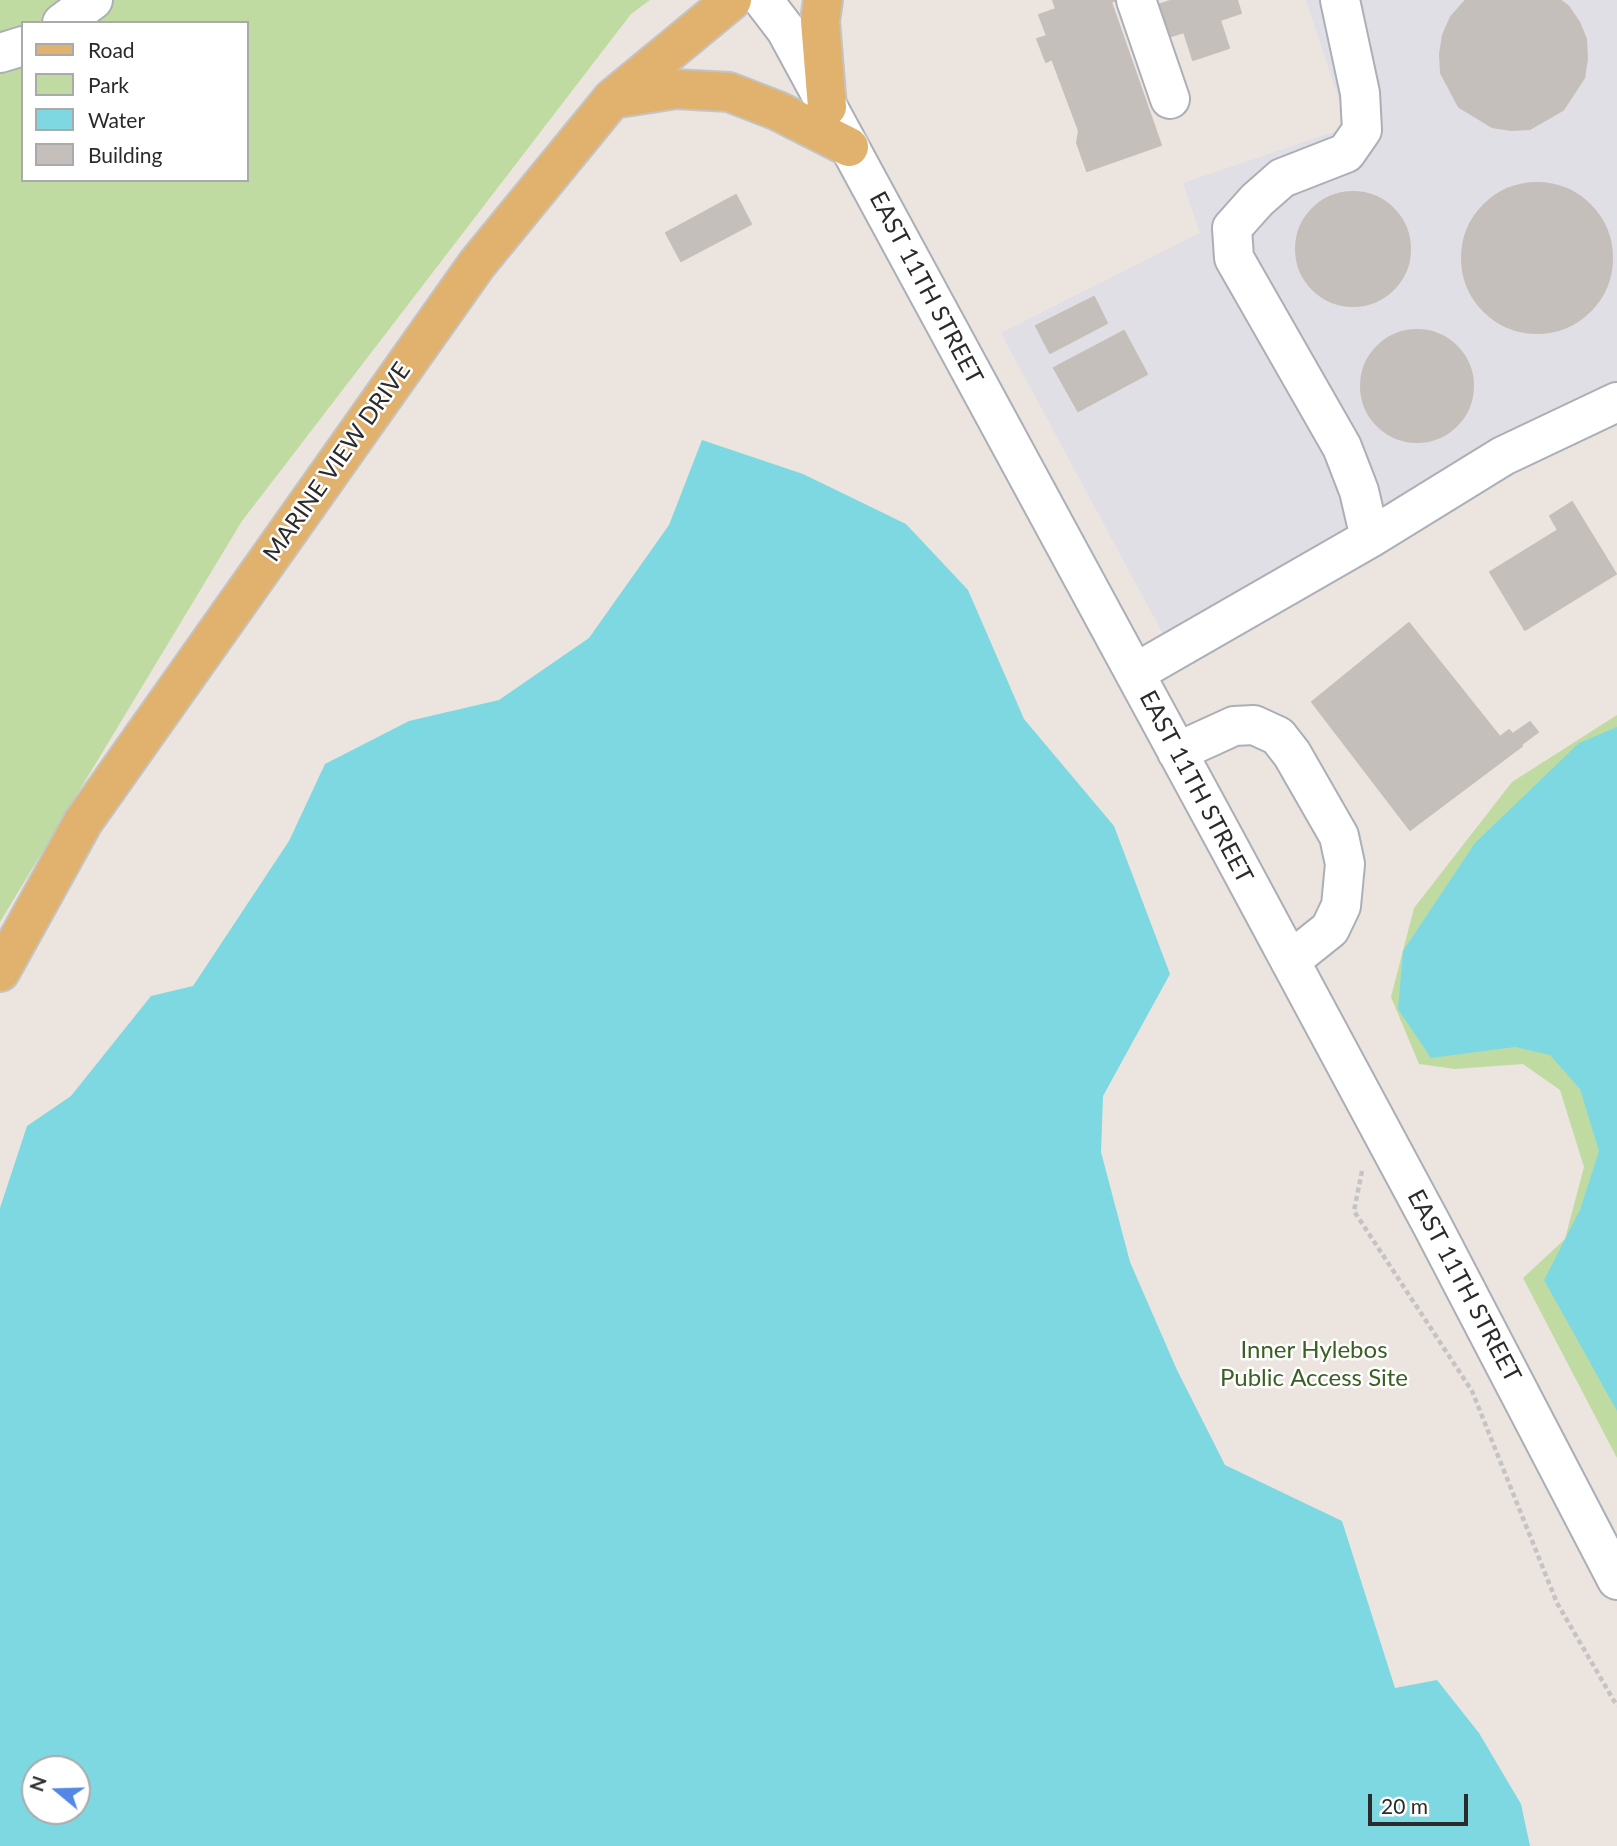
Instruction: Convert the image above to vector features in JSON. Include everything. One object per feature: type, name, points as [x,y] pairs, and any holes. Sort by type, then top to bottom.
[{"type":"main road","name":"MARINE VIEW DRIVE","points":[[0,972],[33,906],[83,822],[477,264],[612,99],[732,0]]},
{"type":"main road","points":[[823,0],[820,21],[827,107]]},
{"type":"main road","points":[[612,99],[676,89],[729,92],[778,111],[849,148]]},
{"type":"street","points":[[65,21],[93,0]]},
{"type":"street","name":"EAST 11TH STREET","points":[[764,0],[786,30],[1135,673],[1373,1115],[1617,1580]]},
{"type":"street","points":[[1136,0],[1170,99]]},
{"type":"street","points":[[1340,0],[1360,93],[1362,130],[1346,153],[1282,178],[1257,200],[1232,228],[1234,258],[1342,447],[1359,491],[1370,538]]},
{"type":"street","points":[[0,53],[21,47]]},
{"type":"street","points":[[1135,673],[1370,538],[1503,456],[1617,402]]},
{"type":"street","points":[[1177,752],[1234,726],[1254,725],[1278,736],[1339,836],[1345,864],[1342,906],[1330,929],[1290,961]]},
{"type":"path","points":[[1373,1115],[1354,1211],[1472,1391],[1557,1603],[1617,1706]]},
{"type":"shaded area","points":[[1306,0],[1617,0],[1617,419],[1554,440],[1175,656],[1001,333],[1200,233],[1183,183],[1348,127]]},
{"type":"green space","points":[[0,0],[650,0],[631,14],[242,521],[0,922]]},
{"type":"green space","points":[[1617,715],[1617,1458],[1523,1278],[1565,1239],[1584,1167],[1560,1090],[1523,1064],[1455,1069],[1419,1064],[1391,997],[1414,908],[1512,782]]},
{"type":"water","points":[[702,440],[803,474],[906,524],[968,590],[1024,719],[1114,826],[1170,974],[1103,1096],[1101,1152],[1130,1262],[1177,1370],[1225,1465],[1342,1521],[1395,1688],[1437,1680],[1479,1733],[1521,1804],[1530,1846],[0,1846],[0,1208],[27,1126],[71,1096],[151,996],[193,986],[289,841],[325,764],[409,721],[499,700],[589,638],[669,525]]},
{"type":"water","points":[[1617,727],[1617,1411],[1544,1280],[1580,1210],[1599,1151],[1580,1089],[1550,1055],[1515,1047],[1431,1058],[1398,1009],[1403,951],[1475,843],[1579,743]]},
{"type":"building","points":[[1053,0],[1116,0],[1111,2],[1161,145],[1087,171],[1077,143],[1079,131],[1052,59],[1046,62],[1037,39],[1047,36],[1039,15],[1056,9]]},
{"type":"building","points":[[1173,0],[1237,0],[1241,13],[1220,20],[1229,48],[1193,60],[1184,32],[1165,38],[1155,6]]},
{"type":"building","points":[[1466,0],[1560,0],[1568,6],[1586,39],[1587,59],[1584,78],[1563,110],[1530,129],[1511,130],[1492,127],[1459,107],[1441,73],[1440,54],[1443,35],[1451,17]]},
{"type":"building","points":[[1537,183],[1566,188],[1590,205],[1607,229],[1612,258],[1607,287],[1590,311],[1566,328],[1537,333],[1508,328],[1484,311],[1467,287],[1462,258],[1467,229],[1484,205],[1508,188]]},
{"type":"building","points":[[1353,192],[1375,196],[1394,208],[1406,227],[1410,249],[1406,271],[1394,290],[1375,302],[1353,306],[1331,302],[1312,290],[1300,271],[1296,249],[1300,227],[1312,208],[1331,196]]},
{"type":"building","points":[[736,195],[751,224],[681,261],[666,233]]},
{"type":"building","points":[[1094,297],[1107,323],[1050,353],[1036,326]]},
{"type":"building","points":[[1417,330],[1438,334],[1456,347],[1469,365],[1473,386],[1469,407],[1456,425],[1438,438],[1417,442],[1396,438],[1378,425],[1365,407],[1361,386],[1365,365],[1378,347],[1396,334]]},
{"type":"building","points":[[1124,331],[1147,374],[1078,411],[1054,368]]},
{"type":"building","points":[[1572,502],[1616,574],[1525,630],[1490,572],[1558,530],[1550,516]]},
{"type":"building","points":[[1409,623],[1500,737],[1509,730],[1522,746],[1410,830],[1312,702]]},
{"type":"building","points":[[1530,722],[1538,732],[1522,744],[1514,733]]},
{"type":"park label","name":"Inner Hylebos Public Access Site","points":[[1314,1364]]}]
